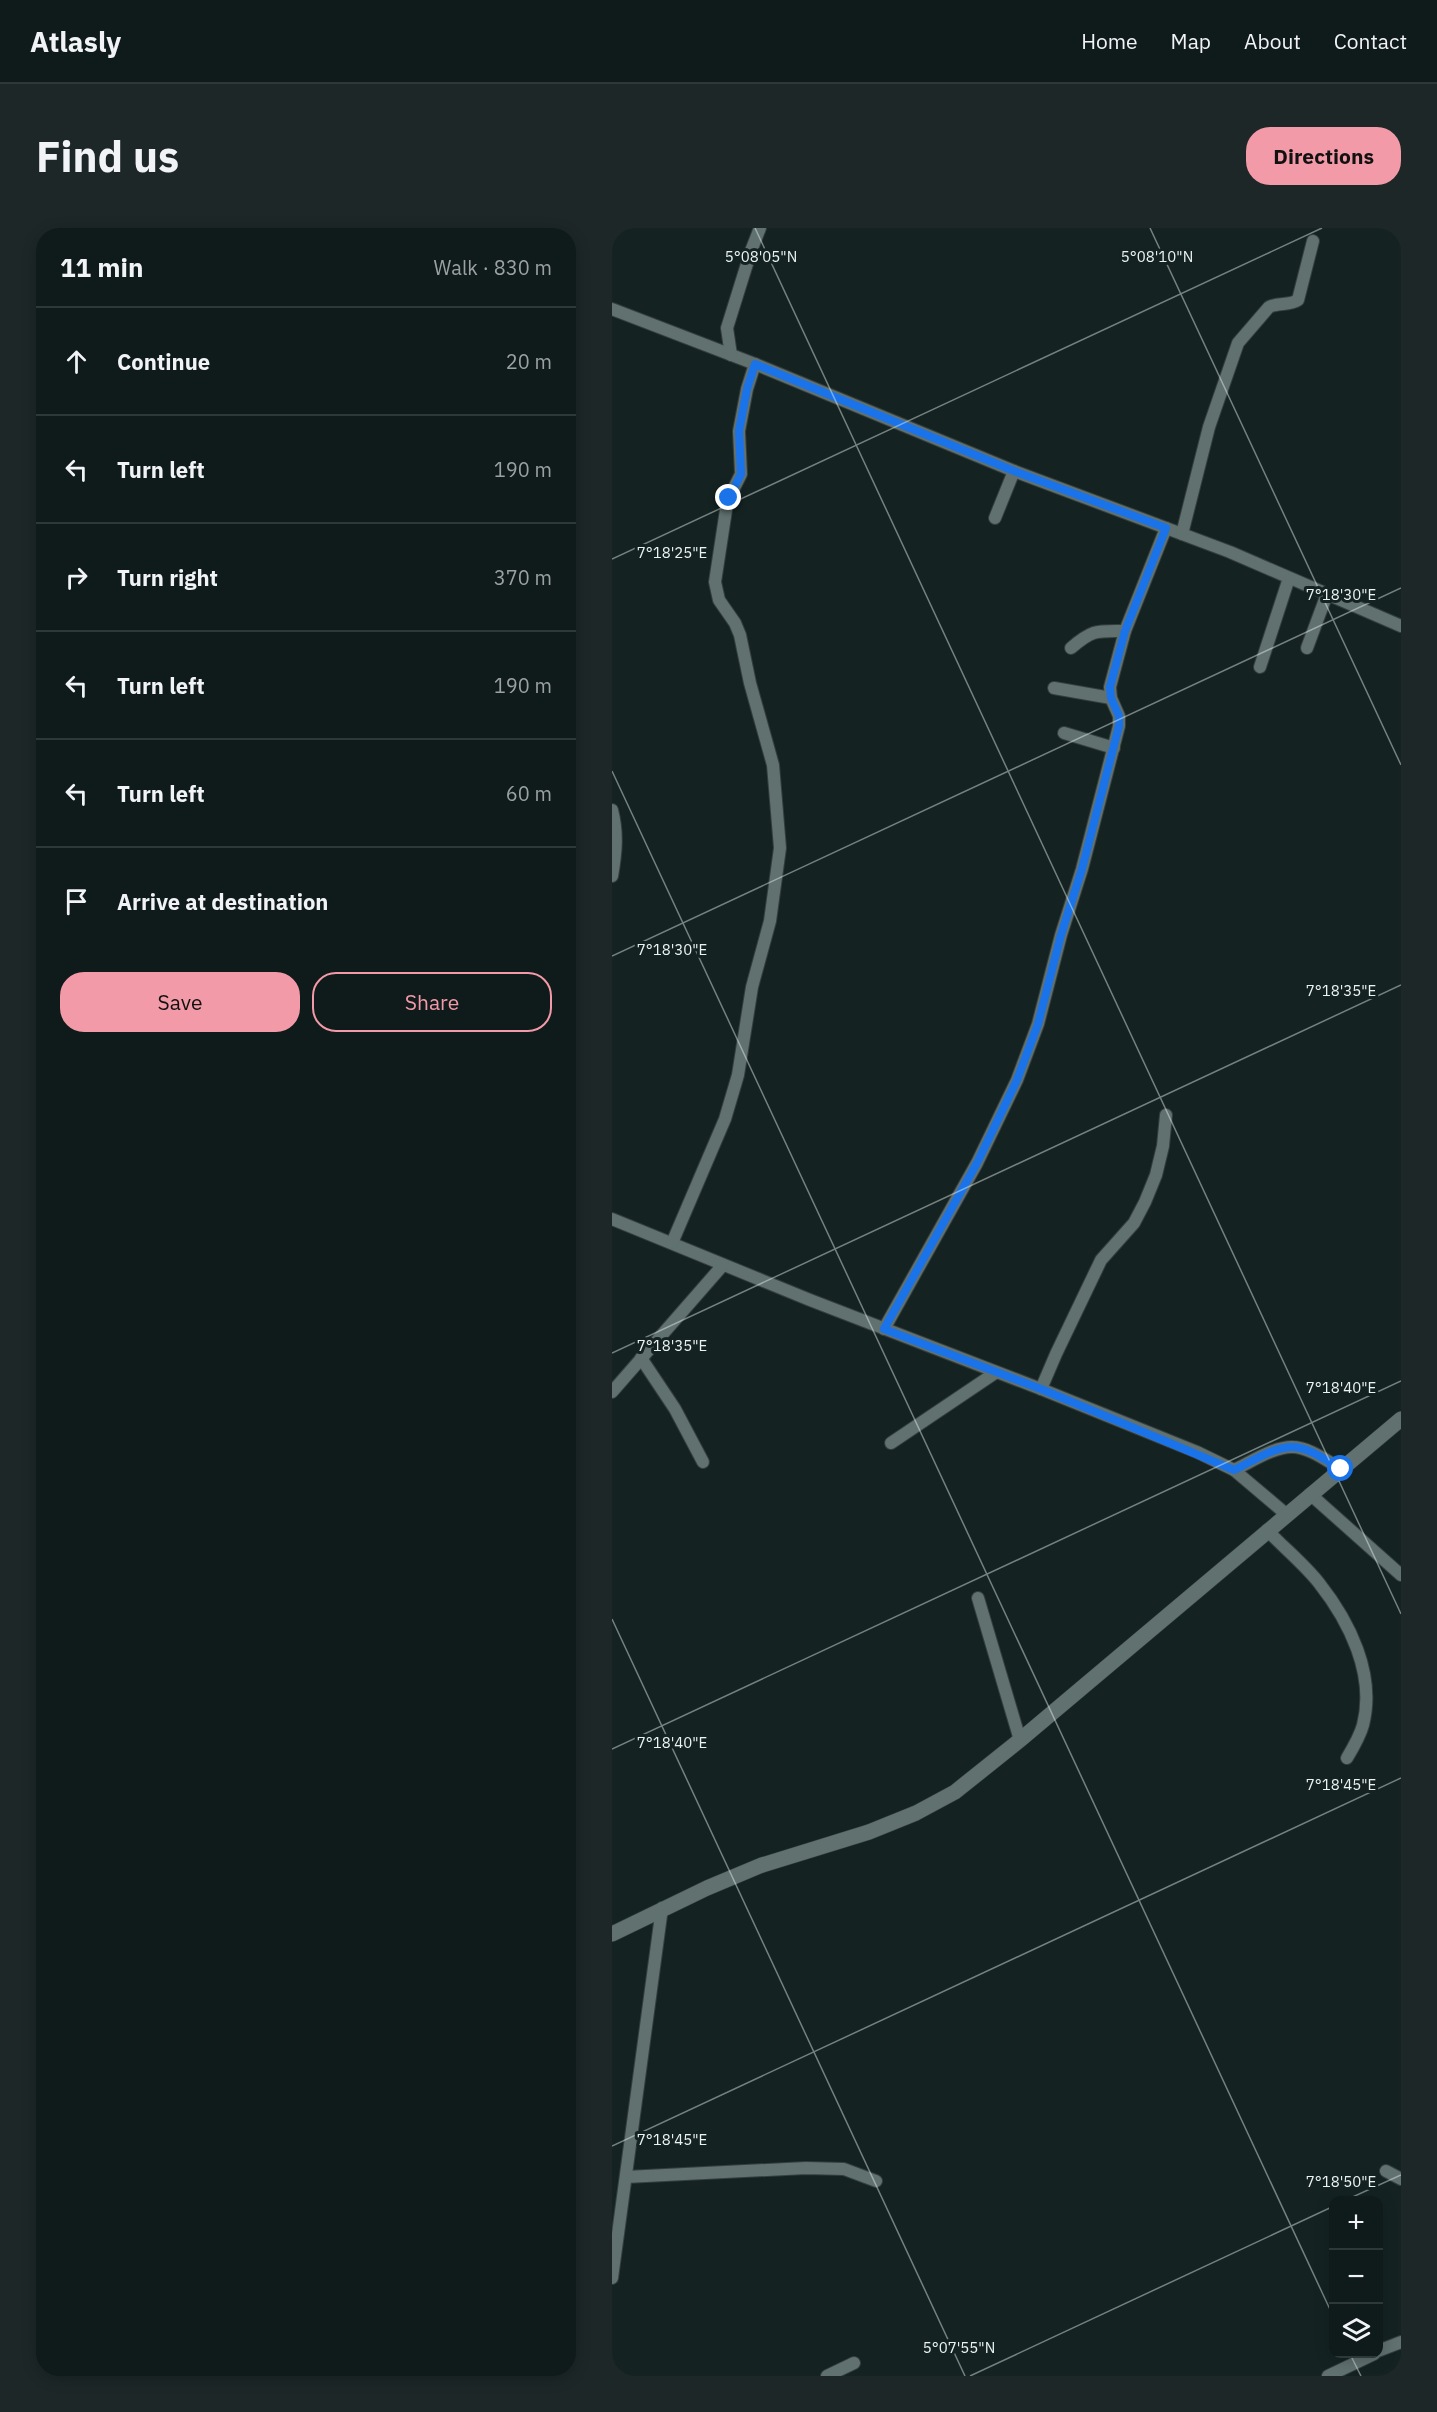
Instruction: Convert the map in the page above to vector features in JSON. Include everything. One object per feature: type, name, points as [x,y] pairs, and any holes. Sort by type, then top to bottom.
[{"type":"street","points":[[731,355],[727,328],[760,228]]},
{"type":"street","points":[[1182,534],[1209,428],[1238,343],[1269,307],[1276,303],[1293,303],[1298,300],[1313,241]]},
{"type":"street","points":[[612,309],[755,364],[1014,471],[1182,534],[1401,626]]},
{"type":"street","points":[[705,345],[727,328]]},
{"type":"street","points":[[672,1243],[725,1119],[738,1075],[752,987],[770,921],[780,848],[773,765],[750,683],[740,635],[735,623],[719,600],[716,582],[726,510],[729,498],[741,474],[739,431],[747,389],[755,364]]},
{"type":"street","points":[[995,518],[1014,471]]},
{"type":"street","points":[[884,1329],[977,1163],[1017,1080],[1038,1024],[1061,935],[1082,869],[1119,726],[1119,716],[1111,698],[1110,687],[1125,631],[1166,528]]},
{"type":"street","points":[[1260,667],[1289,578]]},
{"type":"street","points":[[1307,648],[1327,594]]},
{"type":"street","points":[[1071,648],[1089,633],[1125,631]]},
{"type":"street","points":[[1054,688],[1111,698]]},
{"type":"street","points":[[1064,733],[1114,747]]},
{"type":"street","points":[[612,810],[617,850],[612,876]]},
{"type":"street","points":[[1041,1389],[1101,1260],[1134,1223],[1145,1202],[1156,1175],[1163,1146],[1166,1115]]},
{"type":"street","points":[[612,1219],[995,1373],[1041,1389],[1234,1470],[1286,1514]]},
{"type":"street","points":[[612,1392],[723,1265]]},
{"type":"street","points":[[641,1358],[675,1409],[703,1462]]},
{"type":"street","points":[[891,1443],[995,1373]]},
{"type":"street","points":[[612,1934],[662,1908],[762,1865],[868,1833],[955,1792],[1020,1740],[1401,1419]]},
{"type":"street","points":[[1234,1470],[1278,1449],[1293,1447],[1307,1450],[1341,1469]]},
{"type":"street","points":[[1310,1494],[1401,1575]]},
{"type":"street","points":[[1267,1530],[1318,1582],[1348,1628],[1358,1650],[1364,1676],[1366,1700],[1363,1724],[1347,1758]]},
{"type":"street","points":[[978,1598],[1020,1740]]},
{"type":"street","points":[[612,2278],[662,1908]]},
{"type":"street","points":[[626,2177],[806,2168],[844,2169],[876,2181]]},
{"type":"street","points":[[1386,2171],[1401,2180]]},
{"type":"street","points":[[1383,2349],[1401,2342]]},
{"type":"street","points":[[1329,2376],[1366,2358]]},
{"type":"street","points":[[827,2376],[854,2363]]},
{"type":"route","points":[[729,498],[741,474],[739,431],[747,389],[755,364],[1014,471],[1166,528],[1125,631],[1110,687],[1111,698],[1119,716],[1119,726],[1082,869],[1061,935],[1038,1024],[999,1120],[884,1329],[1041,1389],[1197,1452],[1234,1470],[1278,1449],[1293,1447],[1307,1450],[1341,1469]]}]
